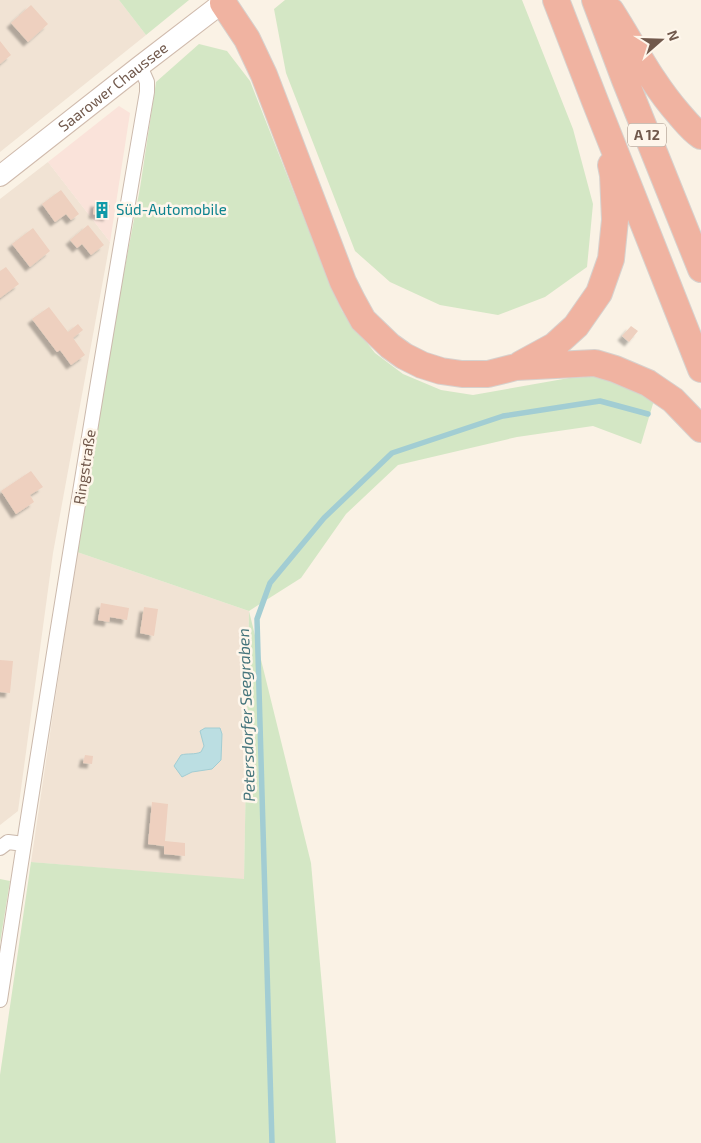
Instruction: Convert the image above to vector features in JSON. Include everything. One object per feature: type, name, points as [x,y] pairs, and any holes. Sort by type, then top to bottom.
[{"type":"highway","name":"A 12","points":[[556,0],[701,369]]},
{"type":"highway","name":"A 12","points":[[595,0],[701,269]]},
{"type":"highway","points":[[604,0],[643,66],[665,98],[693,130],[701,136]]},
{"type":"highway","points":[[224,2],[247,39],[264,75],[343,282],[363,320],[390,346],[422,365],[441,371],[462,374],[488,374],[516,367],[595,363],[616,369],[648,383],[673,400],[701,429]]},
{"type":"highway","points":[[516,367],[554,346],[576,326],[599,293],[611,258],[615,220],[613,175],[595,101]]},
{"type":"main road","name":"Saarower Chaussee","points":[[0,176],[224,2]]},
{"type":"street","name":"Ringstraße","points":[[0,1000],[109,314],[147,92],[147,82],[140,66]]},
{"type":"street","points":[[0,848],[8,842],[24,844]]},
{"type":"shaded area","points":[[0,0],[119,0],[146,35],[0,152]]},
{"type":"shaded area","points":[[119,106],[130,113],[110,242],[48,162]]},
{"type":"shaded area","points":[[48,162],[110,242],[53,553],[18,811],[0,825],[0,199]]},
{"type":"shaded area","points":[[77,552],[249,611],[244,880],[31,862]]},
{"type":"green space","points":[[119,0],[189,0],[146,35]]},
{"type":"green space","points":[[285,0],[522,0],[573,129],[593,204],[587,267],[545,297],[498,315],[440,305],[390,282],[355,251],[286,73],[274,9]]},
{"type":"green space","points":[[199,44],[227,51],[250,81],[342,311],[375,353],[403,374],[441,390],[473,395],[569,378],[602,376],[655,397],[641,444],[593,426],[517,437],[398,465],[346,514],[301,578],[249,611],[77,552],[115,319],[140,188],[156,82]]},
{"type":"green space","points":[[249,611],[311,863],[336,1143],[0,1143],[0,1075],[31,862],[244,879]]},
{"type":"green space","points":[[0,879],[10,881],[0,943]]},
{"type":"water","points":[[205,728],[220,728],[222,734],[221,760],[212,769],[192,772],[182,777],[174,766],[181,755],[201,752],[204,746],[200,731]]},
{"type":"building","points":[[31,5],[48,24],[28,42],[11,23]]},
{"type":"building","points":[[0,41],[11,55],[0,64]]},
{"type":"building","points":[[61,190],[79,214],[71,220],[66,214],[55,222],[42,204]]},
{"type":"building","name":"Süd-Automobile","points":[[95,202],[110,205],[108,217],[93,214]]},
{"type":"building","points":[[88,225],[104,245],[91,255],[82,244],[77,248],[70,240]]},
{"type":"building","points":[[33,228],[50,251],[30,267],[12,244]]},
{"type":"building","points":[[6,267],[19,284],[0,298],[0,271]]},
{"type":"building","points":[[49,307],[68,332],[78,324],[83,330],[73,338],[85,355],[71,365],[60,350],[57,352],[32,319]]},
{"type":"building","points":[[631,326],[638,331],[629,342],[622,336]]},
{"type":"building","points":[[31,471],[43,487],[30,495],[34,502],[16,514],[1,491]]},
{"type":"building","points":[[101,603],[129,608],[127,620],[110,617],[109,622],[98,620]]},
{"type":"building","points":[[144,607],[158,609],[154,636],[140,633]]},
{"type":"building","points":[[0,660],[13,661],[10,693],[0,692]]},
{"type":"building","points":[[85,755],[93,756],[92,764],[83,763]]},
{"type":"building","points":[[152,802],[168,804],[165,841],[185,843],[185,856],[164,854],[164,846],[148,844]]},
{"type":"waterway","name":"Petersdorfer Seegraben","points":[[272,1143],[257,619],[270,583],[324,518],[392,453],[503,416],[600,401],[648,414]]},
{"type":"place","name":"Süd-Automobile","points":[[102,210]]}]
